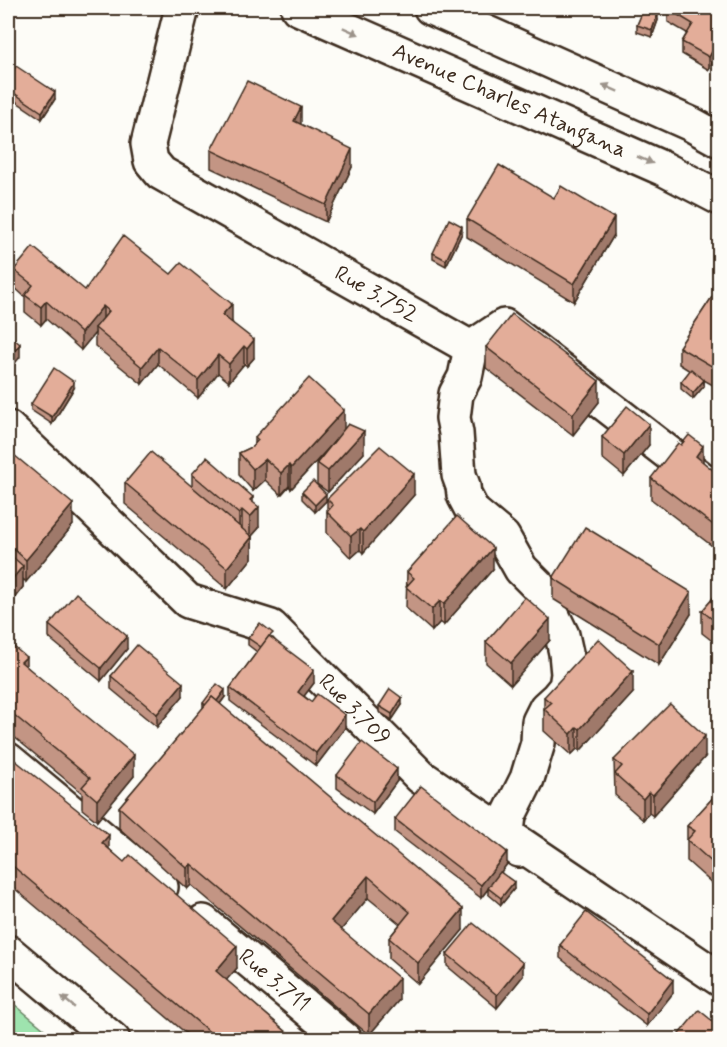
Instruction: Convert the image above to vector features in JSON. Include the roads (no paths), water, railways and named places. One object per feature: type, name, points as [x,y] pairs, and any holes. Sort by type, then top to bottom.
[{"type":"street","name":"Rue 3.752","points":[[182,8],[148,144],[151,161],[161,173],[471,348]]},
{"type":"street","name":"Avenue Charles Atangana","points":[[298,8],[664,168],[720,198]]},
{"type":"street","points":[[431,8],[691,124],[720,140]]},
{"type":"street","points":[[720,493],[504,326],[471,348],[465,377],[456,394],[453,418],[459,475],[464,495],[473,512],[503,537],[521,569],[538,586],[562,635],[568,674],[566,687],[546,708],[539,722],[538,743],[527,779],[509,815],[508,842],[584,903],[720,997]]},
{"type":"street","name":"Rue 3.709","points":[[8,428],[188,601],[271,627],[421,777],[720,979]]},
{"type":"street","name":"Rue 3.711","points":[[8,760],[345,1040]]},
{"type":"street","points":[[8,952],[113,1040]]}]
